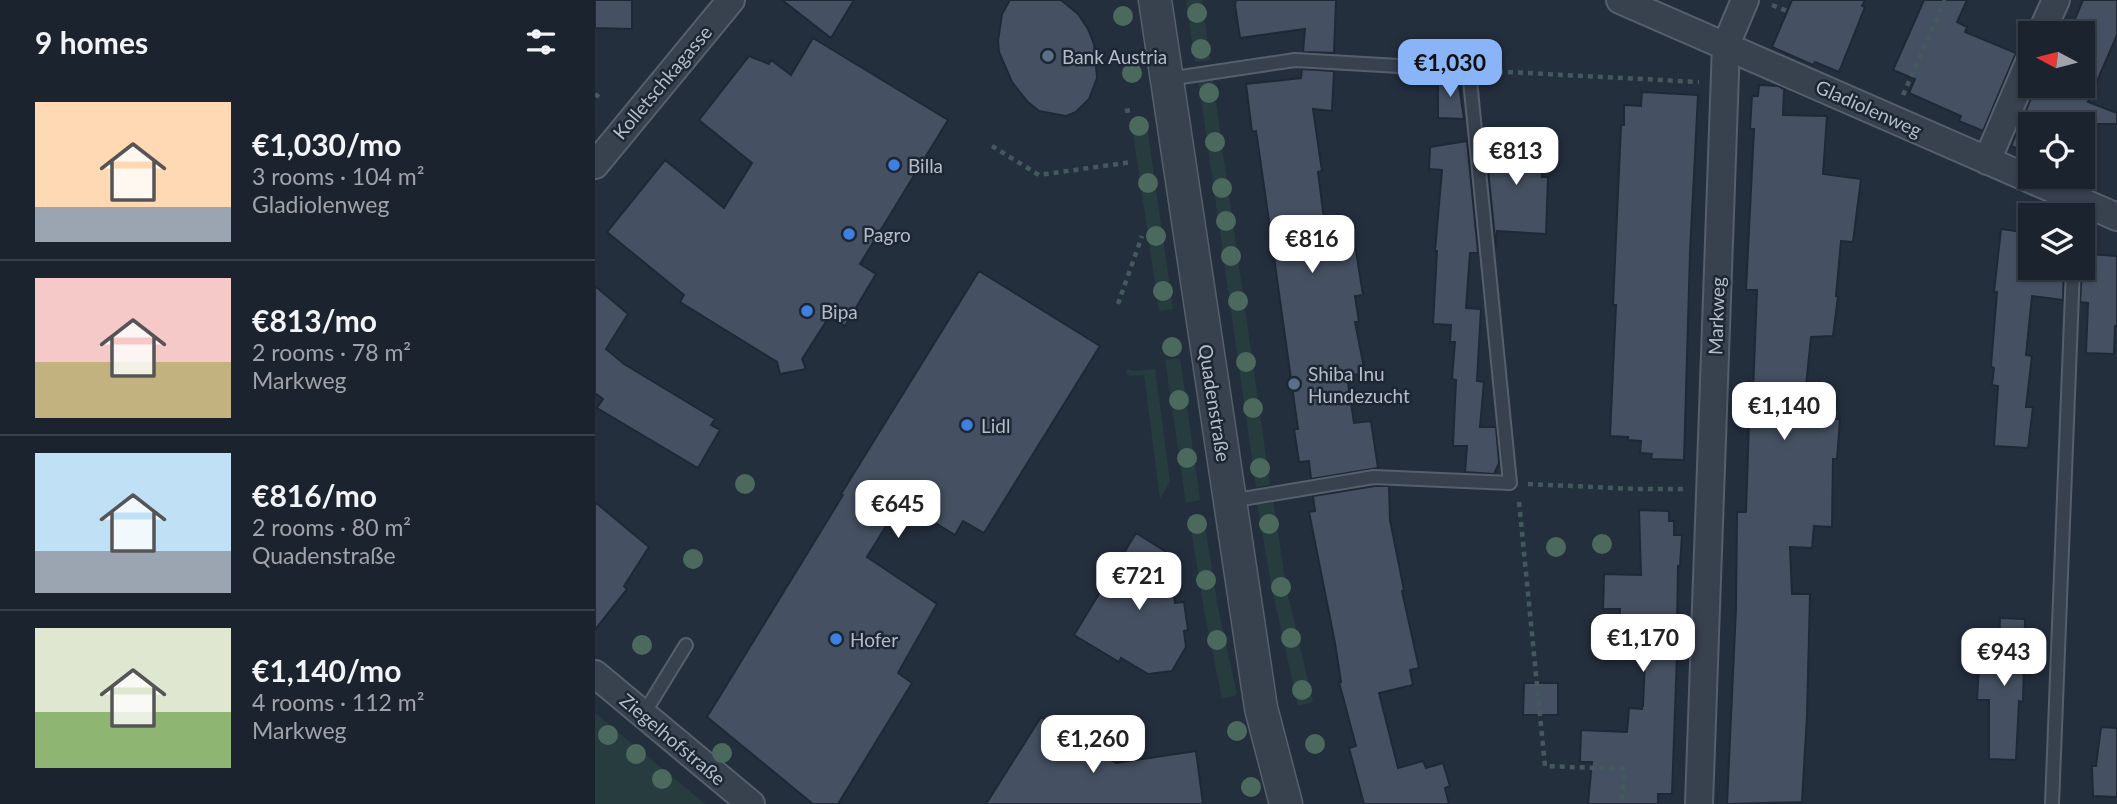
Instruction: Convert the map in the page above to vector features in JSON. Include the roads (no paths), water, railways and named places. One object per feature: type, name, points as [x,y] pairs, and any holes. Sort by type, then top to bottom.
[{"type":"street","name":"Kolletschkagasse","points":[[595,165],[730,0]]},
{"type":"street","name":"Quadenstraße","points":[[1155,0],[1261,708],[1286,804]]},
{"type":"street","name":"Gladiolenweg","points":[[1620,0],[2117,217]]},
{"type":"street","points":[[2046,21],[2056,0]]},
{"type":"street","name":"Markweg","points":[[1699,804],[1726,45],[1755,1]]},
{"type":"street","points":[[1987,161],[2018,88]]},
{"type":"street","name":"Ziegelhofstraße","points":[[595,674],[751,804]]},
{"type":"lane","points":[[1166,79],[1295,60],[1469,70],[1514,483],[1374,477],[1229,501]]},
{"type":"lane","points":[[2052,804],[2073,280]]},
{"type":"lane","points":[[643,715],[686,645]]},
{"type":"place","name":"Bank Austria","points":[[1048,56]]},
{"type":"place","name":"Billa","points":[[894,165]]},
{"type":"place","name":"Pagro","points":[[849,234]]},
{"type":"place","name":"Bipa","points":[[807,311]]},
{"type":"place","name":"Shiba Inu Hundezucht","points":[[1294,384]]},
{"type":"place","name":"Lidl","points":[[967,425]]},
{"type":"place","name":"Hofer","points":[[836,639]]}]
